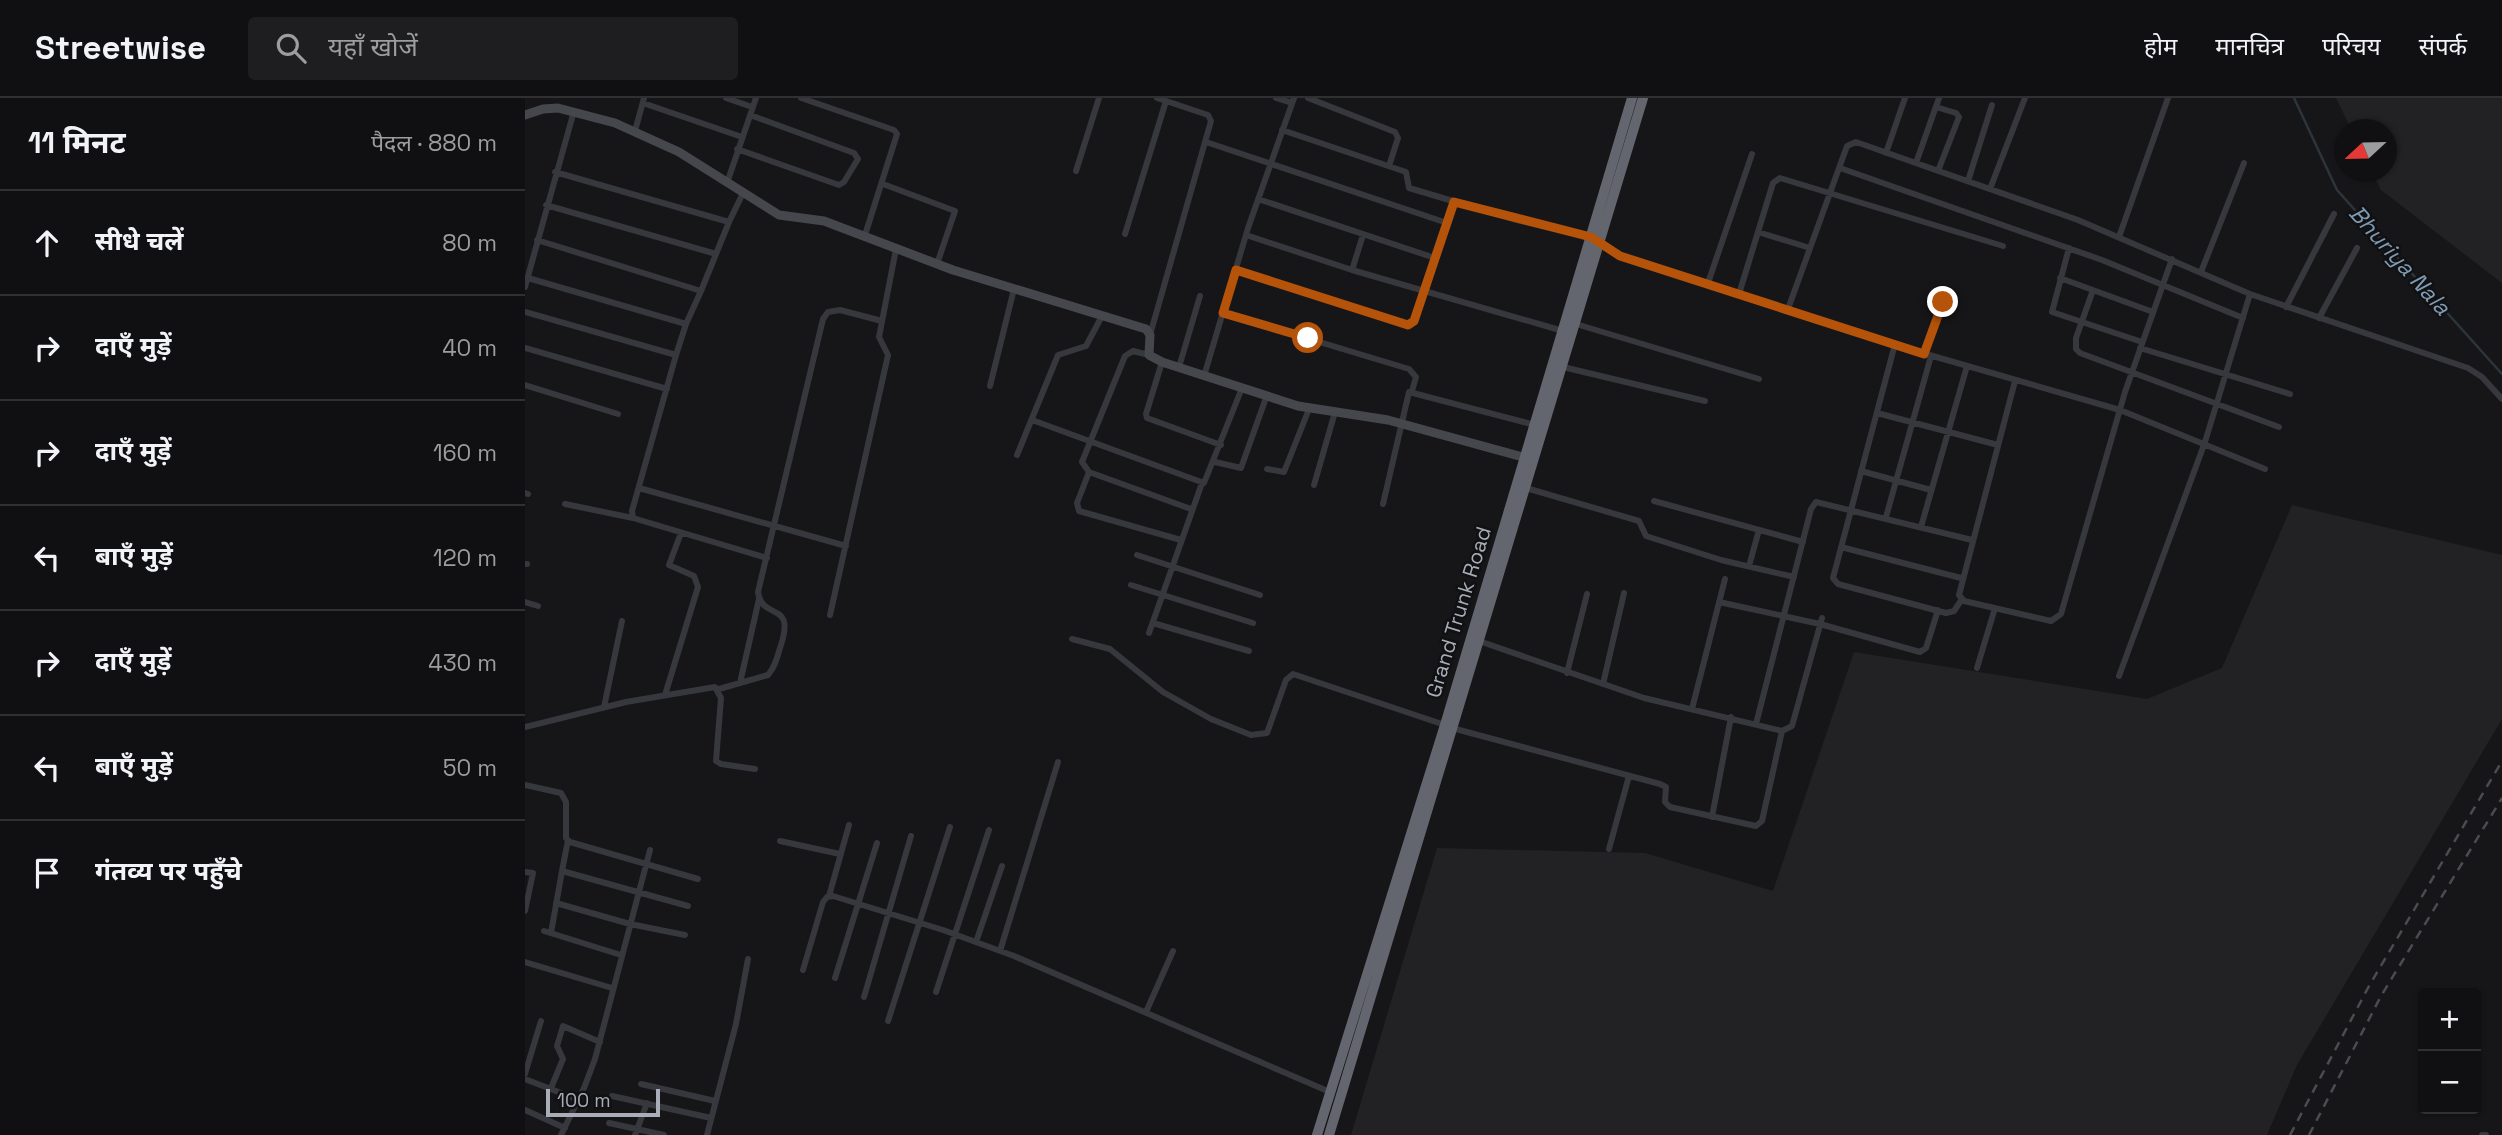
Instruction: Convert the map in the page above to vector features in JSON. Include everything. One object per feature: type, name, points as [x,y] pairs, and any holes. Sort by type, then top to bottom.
[{"type":"highway","name":"Grand Trunk Road","points":[[1329,1135],[1474,639],[1530,459],[1576,324],[1632,98]]},
{"type":"highway","name":"Grand Trunk Road","points":[[1474,639],[1526,488],[1535,425],[1563,331],[1643,98]]},
{"type":"highway","name":"Grand Trunk Road","points":[[1317,1135],[1444,741]]},
{"type":"street","points":[[726,98],[854,153],[858,159],[844,182],[839,185],[737,149]]},
{"type":"street","points":[[727,183],[756,98]]},
{"type":"street","points":[[801,98],[896,132],[898,138],[865,235]]},
{"type":"street","points":[[1076,171],[1099,98]]},
{"type":"street","points":[[1149,355],[1150,335],[1211,121],[1208,115],[1157,98]]},
{"type":"street","points":[[1204,376],[1246,234],[1293,101],[1276,98]]},
{"type":"street","points":[[1308,98],[1395,132],[1398,138],[1389,166]]},
{"type":"street","points":[[1886,153],[1905,98]]},
{"type":"street","points":[[1916,163],[1939,98]]},
{"type":"street","points":[[1990,189],[2025,98]]},
{"type":"street","points":[[2119,237],[2168,98]]},
{"type":"street","points":[[635,131],[643,100],[742,136]]},
{"type":"street","points":[[1125,234],[1166,101]]},
{"type":"street","points":[[525,115],[549,103],[635,131],[679,152],[779,215],[824,221],[937,264],[1146,329],[1150,335]]},
{"type":"street","points":[[1968,181],[1992,105]]},
{"type":"street","points":[[1936,107],[1956,113],[1959,117],[1938,171]]},
{"type":"street","points":[[525,287],[574,111]]},
{"type":"street","points":[[1282,130],[1407,173],[1406,184],[1409,188],[1595,241],[1620,256],[1895,345],[2120,410],[2205,442],[2265,469]]},
{"type":"street","points":[[1206,142],[1447,223]]},
{"type":"street","points":[[1788,309],[1849,143],[1856,142],[2119,237],[2250,294],[2468,368],[2502,399]]},
{"type":"street","points":[[1708,283],[1752,154]]},
{"type":"street","points":[[2201,272],[2243,163]]},
{"type":"street","points":[[1840,168],[2069,248],[2243,318]]},
{"type":"street","points":[[555,172],[729,222]]},
{"type":"street","points":[[1739,294],[1776,180],[1785,178],[2003,247]]},
{"type":"street","points":[[883,184],[955,211],[937,264]]},
{"type":"street","points":[[633,518],[632,511],[686,324],[743,193]]},
{"type":"street","points":[[1258,199],[1435,258]]},
{"type":"street","points":[[1236,270],[1404,325],[1414,321],[1454,202]]},
{"type":"street","points":[[547,205],[716,254]]},
{"type":"street","points":[[2286,307],[2333,214]]},
{"type":"street","points":[[1758,232],[1810,248]]},
{"type":"street","points":[[1246,234],[1352,270],[1563,331]]},
{"type":"street","points":[[1352,270],[1363,235]]},
{"type":"street","points":[[537,240],[701,291]]},
{"type":"street","points":[[2069,248],[2052,312],[2226,375],[2290,394]]},
{"type":"street","points":[[2319,318],[2357,248]]},
{"type":"street","points":[[830,615],[887,355],[879,337],[896,249]]},
{"type":"street","points":[[1962,599],[2051,621],[2059,618],[2120,410],[2172,259]]},
{"type":"street","points":[[528,278],[686,324]]},
{"type":"street","points":[[2060,278],[2153,312]]},
{"type":"street","points":[[990,386],[1014,289]]},
{"type":"street","points":[[2093,290],[2075,345],[2080,353],[2279,427]]},
{"type":"street","points":[[2119,676],[2205,442],[2250,294]]},
{"type":"street","points":[[1179,367],[1200,296]]},
{"type":"street","points":[[1886,517],[1943,302]]},
{"type":"street","points":[[740,683],[759,599],[758,592],[823,319],[828,312],[840,310],[881,321]]},
{"type":"street","points":[[525,312],[676,355]]},
{"type":"street","points":[[1223,313],[1409,369],[1416,377],[1412,391]]},
{"type":"street","points":[[1017,456],[1060,353],[1086,346],[1102,316]]},
{"type":"street","points":[[1576,324],[1759,379]]},
{"type":"street","points":[[1895,345],[1840,547],[1834,582],[1938,610],[1954,611],[1962,599]]},
{"type":"street","points":[[525,348],[667,389]]},
{"type":"street","points":[[1191,509],[1089,472],[1082,462],[1089,439],[1125,356],[1133,351],[1309,409],[1400,423],[1530,459]]},
{"type":"street","points":[[1162,362],[1147,418],[1221,445]]},
{"type":"street","points":[[1921,527],[1967,366]]},
{"type":"street","points":[[1563,367],[1705,401]]},
{"type":"street","points":[[1962,599],[1959,592],[1961,578],[2015,381]]},
{"type":"street","points":[[525,385],[618,414]]},
{"type":"street","points":[[1149,633],[1191,509],[1202,483],[1208,480],[1242,388]]},
{"type":"street","points":[[1383,503],[1407,393],[1412,391],[1535,425]]},
{"type":"street","points":[[1215,462],[1241,468],[1267,395]]},
{"type":"street","points":[[1267,469],[1284,472],[1309,409]]},
{"type":"street","points":[[1314,485],[1335,412]]},
{"type":"street","points":[[1877,413],[1998,445]]},
{"type":"street","points":[[1032,420],[1202,483]]},
{"type":"street","points":[[1861,471],[1931,490]]},
{"type":"street","points":[[1089,472],[1076,506],[1079,511],[1181,540]]},
{"type":"street","points":[[639,488],[846,546]]},
{"type":"street","points":[[1526,488],[1639,521],[1646,536],[1794,576]]},
{"type":"street","points":[[1654,501],[1803,542]]},
{"type":"street","points":[[1756,724],[1811,509],[1816,502],[1851,508],[1972,540]]},
{"type":"street","points":[[565,504],[633,518],[767,558]]},
{"type":"street","points":[[1749,566],[1759,530]]},
{"type":"street","points":[[665,695],[698,587],[694,576],[669,565],[681,533]]},
{"type":"street","points":[[1840,547],[1961,578]]},
{"type":"street","points":[[1137,555],[1260,595]]},
{"type":"street","points":[[1692,709],[1725,579]]},
{"type":"street","points":[[1131,585],[1253,623]]},
{"type":"street","points":[[1603,684],[1624,593]]},
{"type":"street","points":[[1567,673],[1587,594]]},
{"type":"street","points":[[525,727],[665,695],[719,689],[771,673],[787,629],[784,620],[759,599]]},
{"type":"street","points":[[1719,601],[1821,621],[1920,652],[1926,648],[1938,610]]},
{"type":"street","points":[[525,602],[538,606]]},
{"type":"street","points":[[1977,668],[1995,608]]},
{"type":"street","points":[[604,707],[622,621]]},
{"type":"street","points":[[1474,639],[1603,684],[1781,731],[1792,726],[1821,621]]},
{"type":"street","points":[[1153,623],[1249,651]]},
{"type":"street","points":[[1072,639],[1110,649],[1170,697],[1211,719],[1251,735],[1267,733],[1286,680],[1293,674],[1448,726],[1664,786],[1667,806],[1753,826],[1761,823],[1781,731]]},
{"type":"street","points":[[719,689],[721,710],[716,761],[755,769]]},
{"type":"street","points":[[1712,817],[1731,717]]},
{"type":"street","points":[[1000,951],[1058,762]]},
{"type":"street","points":[[1609,849],[1629,776]]},
{"type":"street","points":[[525,785],[561,793],[566,802],[568,840],[556,903],[547,932],[621,956]]},
{"type":"street","points":[[803,970],[823,902],[829,896],[849,825]]},
{"type":"street","points":[[888,1021],[950,827]]},
{"type":"street","points":[[936,992],[989,830]]},
{"type":"street","points":[[864,997],[911,836]]},
{"type":"street","points":[[568,840],[646,866],[698,879]]},
{"type":"street","points":[[780,841],[840,854]]},
{"type":"street","points":[[835,978],[877,843]]},
{"type":"street","points":[[562,1135],[579,1100],[600,1042],[650,850]]},
{"type":"street","points":[[976,942],[1002,866]]},
{"type":"street","points":[[562,871],[688,906]]},
{"type":"street","points":[[525,872],[533,873],[525,911]]},
{"type":"street","points":[[829,896],[954,933],[1330,1092]]},
{"type":"street","points":[[556,903],[630,924],[685,935]]},
{"type":"street","points":[[1146,1012],[1173,951]]},
{"type":"street","points":[[706,1135],[736,1024],[748,959]]},
{"type":"street","points":[[525,962],[613,988]]},
{"type":"street","points":[[541,1021],[525,1077],[579,1100]]},
{"type":"street","points":[[551,1088],[563,1059],[557,1046],[563,1026],[600,1042]]},
{"type":"street","points":[[641,1084],[715,1101]]},
{"type":"street","points":[[613,1096],[711,1118]]},
{"type":"street","points":[[636,1132],[647,1103]]},
{"type":"street","points":[[525,1110],[565,1128]]},
{"type":"street","points":[[609,1123],[636,1132],[664,1135]]},
{"type":"shaded area","points":[[2336,98],[2502,98],[2502,283],[2381,190],[2377,182],[2397,182],[2397,119],[2346,119]]},
{"type":"shaded area","points":[[2292,505],[2502,555],[2502,719],[2297,1065],[2267,1135],[1351,1135],[1437,848],[1645,853],[1773,891],[1854,652],[2147,699],[2222,668]]},
{"type":"waterway","name":"Bhuriya Nala","points":[[2294,98],[2337,190],[2502,374]]},
{"type":"railway","points":[[2290,1135],[2369,986],[2502,761]]},
{"type":"railway","points":[[2309,1135],[2381,996],[2502,798]]},
{"type":"route","points":[[1308,338],[1223,313],[1236,270],[1408,325],[1414,321],[1454,202],[1591,237],[1620,256],[1924,354],[1943,302]]}]
